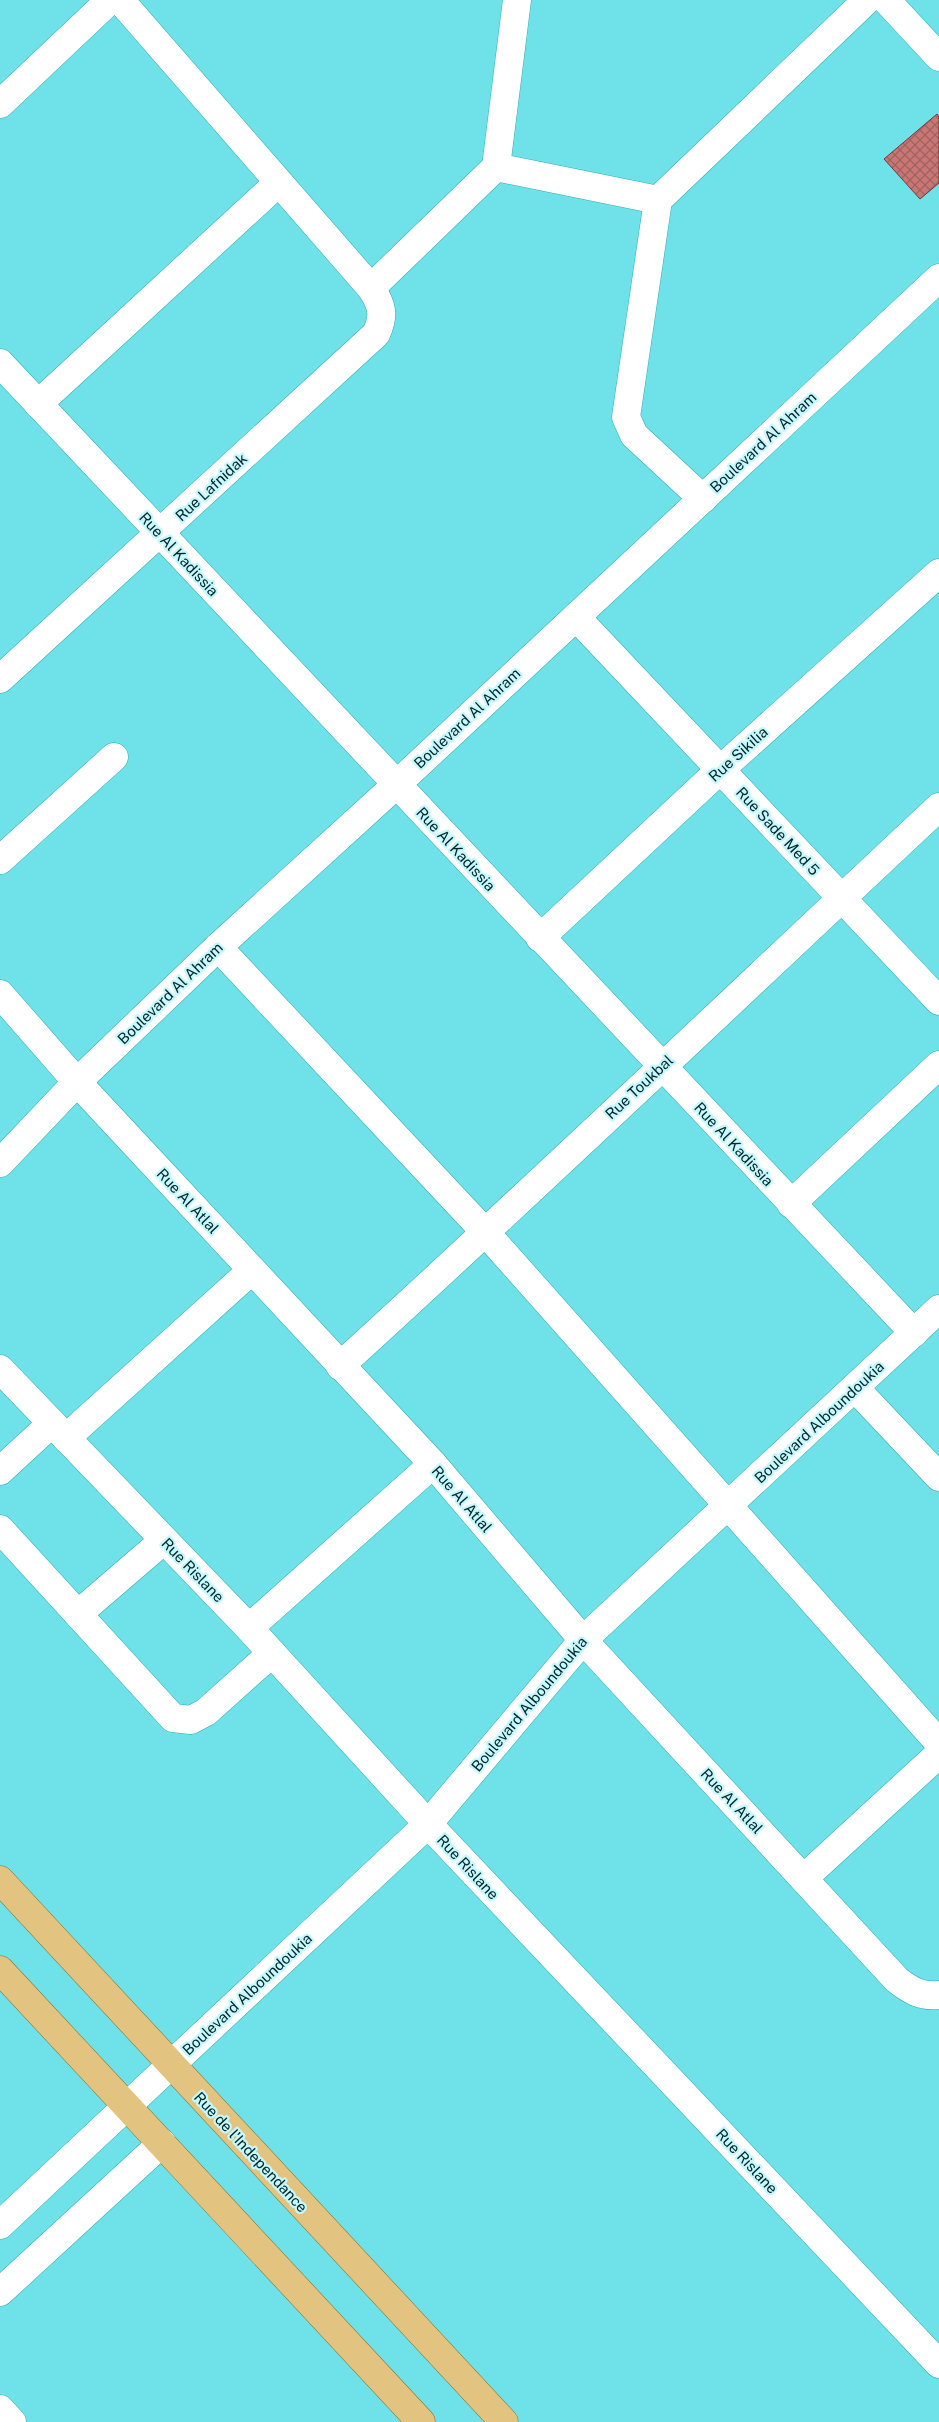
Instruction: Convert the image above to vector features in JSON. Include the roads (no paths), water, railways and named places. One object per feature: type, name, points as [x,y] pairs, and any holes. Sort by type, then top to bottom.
[{"type":"main road","name":"Rue de l'Independance","points":[[0,1880],[504,2422]]},
{"type":"main road","points":[[0,1970],[421,2422]]},
{"type":"street","points":[[0,104],[110,0]]},
{"type":"street","points":[[120,0],[371,288],[496,167],[517,0]]},
{"type":"street","points":[[703,498],[634,436],[626,418],[658,200],[867,0]]},
{"type":"street","points":[[886,0],[939,57]]},
{"type":"street","points":[[496,167],[658,200]]},
{"type":"street","points":[[38,404],[278,183]]},
{"type":"street","name":"Boulevard Al Ahram","points":[[0,1163],[78,1082],[218,947],[396,785],[939,278]]},
{"type":"street","name":"Rue Lafnidak","points":[[0,679],[376,334],[383,313],[379,301],[371,288]]},
{"type":"street","name":"Rue Al Kadissia","points":[[0,363],[914,1333]]},
{"type":"street","name":"Rue Sikilia","points":[[540,938],[721,769],[939,573]]},
{"type":"street","name":"Rue Sade Med 5","points":[[576,617],[939,1001]]},
{"type":"street","points":[[0,860],[114,757]]},
{"type":"street","name":"Rue Toukbal","points":[[340,1366],[486,1233],[661,1066],[939,807]]},
{"type":"street","points":[[218,947],[486,1233],[939,1743]]},
{"type":"street","name":"Rue Al Atlal","points":[[0,994],[78,1082],[432,1464],[583,1640],[897,1980],[912,1992],[934,1996]]},
{"type":"street","points":[[791,1204],[939,1065]]},
{"type":"street","points":[[0,1471],[59,1431],[252,1270]]},
{"type":"street","name":"Boulevard Alboundoukia","points":[[0,2225],[428,1824],[583,1640],[939,1309]]},
{"type":"street","name":"Rue Rislane","points":[[0,1369],[249,1628],[428,1824],[939,2364]]},
{"type":"street","points":[[854,1388],[939,1477]]},
{"type":"street","points":[[249,1628],[432,1464]]},
{"type":"street","points":[[0,1529],[173,1718],[191,1720],[206,1712],[272,1653]]},
{"type":"street","points":[[78,1614],[164,1540]]},
{"type":"street","points":[[804,1878],[939,1754]]},
{"type":"street","points":[[0,2292],[162,2144]]},
{"type":"street","points":[[0,2409],[12,2422]]}]
